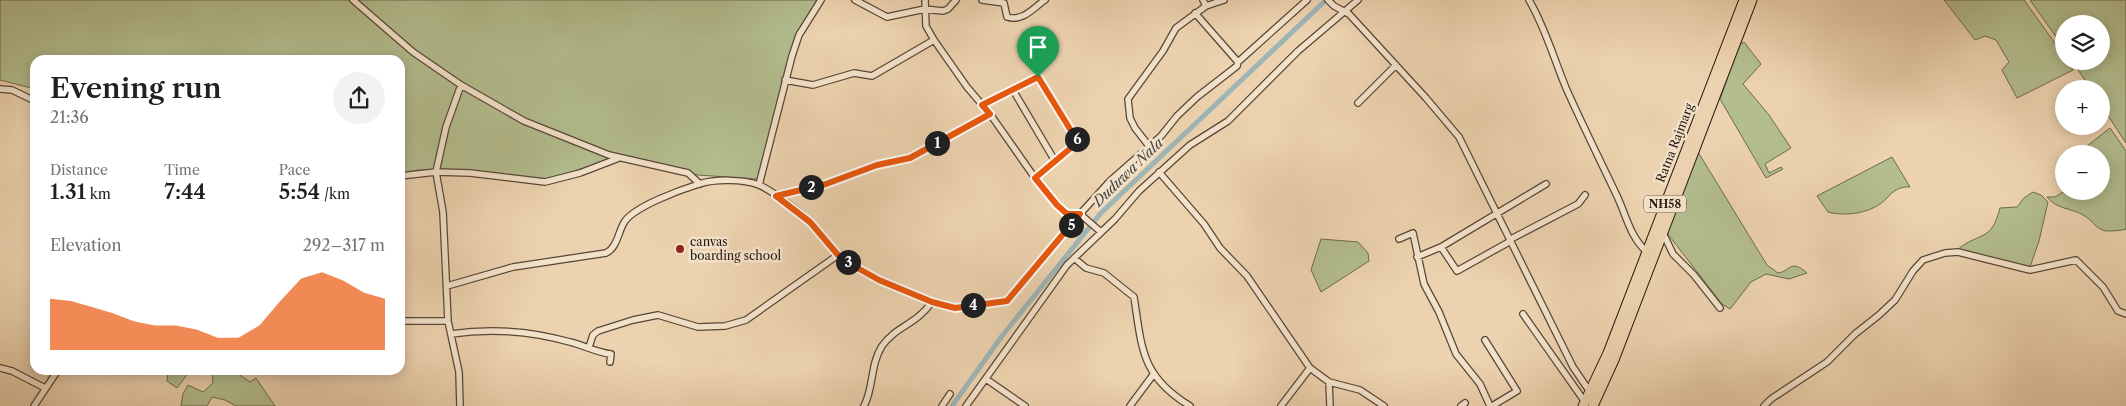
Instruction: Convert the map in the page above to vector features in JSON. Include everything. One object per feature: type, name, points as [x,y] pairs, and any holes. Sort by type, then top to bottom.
[{"type":"highway","name":"Ratna Rajmarg","points":[[1587,405],[1744,0]]},
{"type":"highway","name":"Ratna Rajmarg","points":[[1587,405],[1614,360],[1752,0]]},
{"type":"street","points":[[352,0],[413,52],[461,85],[524,121],[619,158],[688,173],[700,184]]},
{"type":"street","points":[[759,185],[785,80],[800,35],[821,0]]},
{"type":"street","points":[[855,0],[887,17],[925,9],[943,11],[948,9],[956,0]]},
{"type":"street","points":[[925,0],[926,26],[934,40],[1035,178],[1067,214],[1080,214],[1101,232]]},
{"type":"street","points":[[982,0],[1004,2],[1007,17],[1015,18],[1025,16],[1045,0]]},
{"type":"street","points":[[1203,0],[1206,6]]},
{"type":"street","points":[[1149,146],[1130,118],[1128,99],[1163,51],[1176,28],[1206,6],[1224,0]]},
{"type":"street","points":[[447,286],[513,266],[606,253],[612,250],[625,222],[636,211],[700,184],[733,181],[759,185],[776,196],[810,222],[838,255],[879,280],[932,302],[955,308],[1007,301],[1080,214],[1128,164],[1161,136],[1177,116],[1218,80],[1228,74],[1238,62],[1308,0]]},
{"type":"street","points":[[1328,0],[1334,6],[1345,10],[1426,98],[1458,137],[1573,368],[1591,392]]},
{"type":"street","points":[[975,406],[968,404],[1074,258],[1159,172],[1190,145],[1228,121],[1298,51],[1358,0]]},
{"type":"street","points":[[1529,0],[1539,19],[1567,90],[1631,230],[1639,245],[1647,252]]},
{"type":"street","points":[[1195,13],[1238,62]]},
{"type":"street","points":[[785,80],[813,85],[854,73],[872,76],[934,40]]},
{"type":"street","points":[[1358,103],[1396,65]]},
{"type":"street","points":[[982,105],[1038,77],[1078,142],[1035,178]]},
{"type":"street","points":[[460,406],[459,372],[448,321],[443,212],[436,172],[442,141],[461,85]]},
{"type":"street","points":[[0,89],[12,90],[30,98]]},
{"type":"street","points":[[1013,90],[1054,162]]},
{"type":"street","points":[[776,196],[826,184],[877,165],[910,158],[990,114]]},
{"type":"street","points":[[405,175],[436,172],[470,173],[545,182],[580,173],[619,158]]},
{"type":"street","points":[[1159,172],[1204,224],[1220,248],[1247,276],[1310,368],[1329,382],[1360,390],[1384,406]]},
{"type":"street","points":[[1417,257],[1441,247],[1546,184]]},
{"type":"street","points":[[1441,247],[1457,271],[1509,240],[1578,204],[1585,195]]},
{"type":"street","points":[[1662,232],[1674,254],[1720,308]]},
{"type":"street","points":[[1399,239],[1413,233],[1424,284],[1439,312],[1456,354],[1480,384],[1491,406],[1517,391],[1485,340]]},
{"type":"street","points":[[1764,406],[1771,399],[1827,362],[1855,334],[1885,310],[1895,300],[1913,270],[1922,260],[1945,252],[1970,254],[2030,270],[2076,260],[2103,287],[2118,311],[2126,314]]},
{"type":"street","points":[[589,347],[593,335],[598,331],[658,315],[698,327],[725,326],[746,320],[838,255]]},
{"type":"street","points":[[1074,258],[1086,268],[1104,273],[1134,297],[1141,347],[1153,375],[1190,406]]},
{"type":"street","points":[[864,406],[868,400],[873,366],[883,345],[895,332],[924,314],[932,302]]},
{"type":"street","points":[[1523,314],[1587,405]]},
{"type":"street","points":[[405,321],[448,321]]},
{"type":"street","points":[[451,334],[516,331],[589,347],[611,354],[610,362]]},
{"type":"street","points":[[0,368],[12,371],[45,388]]},
{"type":"street","points":[[1280,406],[1310,368]]},
{"type":"street","points":[[34,406],[54,375]]},
{"type":"street","points":[[1130,406],[1153,375]]},
{"type":"street","points":[[986,379],[1025,406]]},
{"type":"street","points":[[1329,382],[1330,406]]},
{"type":"street","points":[[942,406],[950,394]]},
{"type":"green space","points":[[0,0],[817,0],[799,32],[789,59],[761,174],[756,179],[698,175],[614,158],[543,181],[464,170],[418,170],[405,173],[405,55],[30,55],[30,88],[0,80]]},
{"type":"green space","points":[[1944,0],[2024,0],[2055,43],[2055,70],[2073,70],[2017,98],[2002,70],[2009,62],[1996,40],[1985,36],[1975,40]]},
{"type":"green space","points":[[2030,0],[2126,0],[2126,143],[2110,119],[2110,80],[2085,80],[2078,70],[2110,70],[2110,15],[2055,15],[2055,35]]},
{"type":"green space","points":[[1744,42],[1761,64],[1743,84],[1769,115],[1791,148],[1765,164],[1769,173],[1781,167],[1783,169],[1766,178],[1720,99],[1739,45]]},
{"type":"green space","points":[[2110,128],[2126,151],[2126,229],[2119,231],[2102,230],[2086,217],[2055,204],[2047,197],[2055,197],[2055,200],[2110,200],[2110,145],[2088,145],[2101,135],[2110,135]]},
{"type":"green space","points":[[1698,152],[1767,265],[1778,273],[1794,266],[1807,273],[1789,279],[1766,274],[1751,282],[1730,309],[1722,304],[1667,233]]},
{"type":"green space","points":[[1892,157],[1910,187],[1903,187],[1897,190],[1875,207],[1851,214],[1828,212],[1817,196]]},
{"type":"green space","points":[[2033,192],[2041,195],[2048,202],[2039,241],[2030,267],[1957,250],[1989,232],[1997,219],[2000,208],[2017,207],[2024,198]]},
{"type":"green space","points":[[1321,239],[1358,242],[1368,253],[1369,261],[1321,292],[1311,270]]},
{"type":"green space","points":[[168,375],[187,375],[177,388],[167,381]]},
{"type":"green space","points":[[212,375],[240,375],[250,382],[256,378],[275,406],[236,406],[225,400],[212,397],[207,406],[181,406],[183,394],[188,385],[203,392],[213,383]]},
{"type":"waterway","name":"Duduwa Nala","points":[[952,406],[1002,336],[1101,213],[1326,0]]},
{"type":"place","name":"canvas boarding school","points":[[680,249]]},
{"type":"route","points":[[1038,77],[1078,142],[1035,178],[1067,214],[1080,214],[1059,242],[1007,301],[955,308],[932,302],[879,280],[838,255],[810,222],[776,196],[826,184],[877,165],[910,158],[990,114],[982,105],[1038,77]]}]
